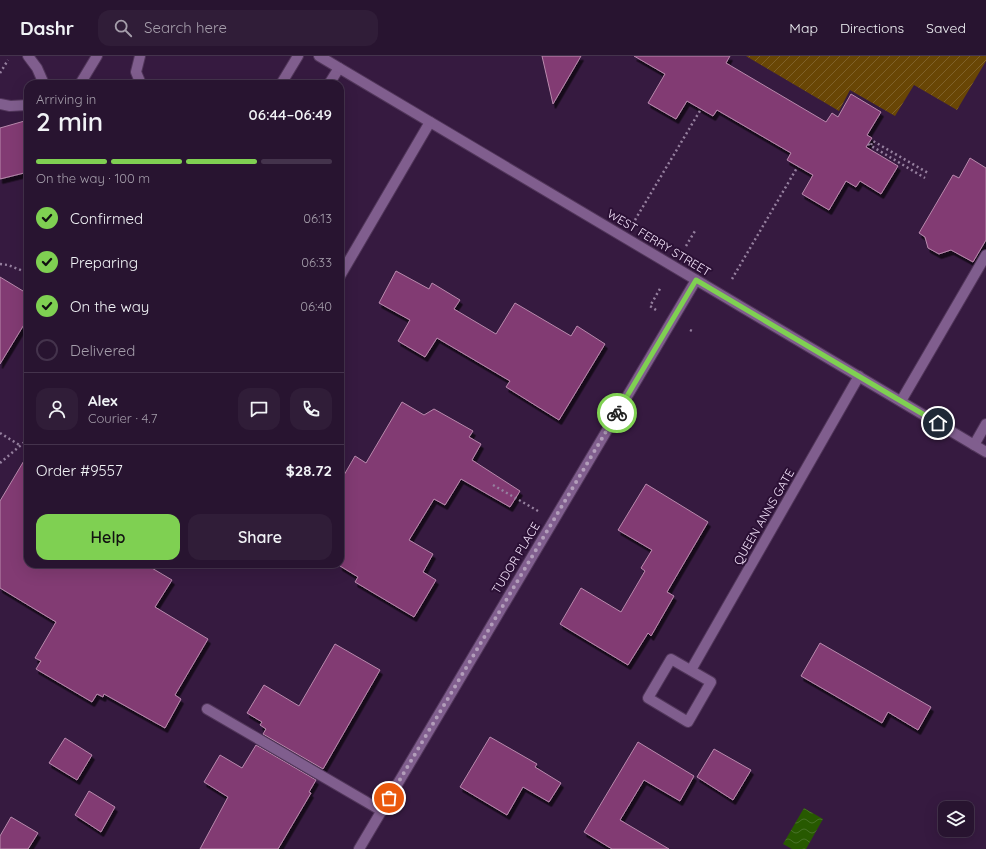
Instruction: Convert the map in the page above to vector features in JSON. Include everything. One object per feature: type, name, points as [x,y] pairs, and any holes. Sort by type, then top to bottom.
[{"type":"street","points":[[28,56],[37,68],[42,80]]},
{"type":"street","points":[[82,80],[97,56]]},
{"type":"street","points":[[139,80],[136,72],[140,56]]},
{"type":"street","points":[[283,80],[298,56]]},
{"type":"street","name":"WEST FERRY STREET","points":[[325,58],[339,68],[986,452]]},
{"type":"street","points":[[332,80],[339,68]]},
{"type":"street","points":[[0,104],[10,106],[24,105]]},
{"type":"street","points":[[344,269],[430,122]]},
{"type":"street","points":[[901,401],[986,255]]},
{"type":"street","name":"TUDOR PLACE","points":[[359,849],[696,280]]},
{"type":"street","name":"QUEEN ANNS GATE","points":[[691,670],[859,376]]},
{"type":"street","points":[[974,445],[986,424]]},
{"type":"street","points":[[671,659],[691,670],[711,682],[688,722],[648,698],[671,659]]},
{"type":"street","points":[[207,709],[382,811]]},
{"type":"path","points":[[0,73],[10,56]]},
{"type":"path","points":[[635,220],[701,109]]},
{"type":"path","points":[[926,178],[869,145],[873,141],[928,173]]},
{"type":"path","points":[[734,275],[798,166]]},
{"type":"path","points":[[686,246],[695,231]]},
{"type":"path","points":[[0,264],[24,272]]},
{"type":"path","points":[[650,306],[662,287]]},
{"type":"path","points":[[690,330],[694,332]]},
{"type":"path","points":[[0,433],[21,446]]},
{"type":"path","points":[[0,463],[24,443]]},
{"type":"path","points":[[493,485],[539,512]]},
{"type":"shaded area","points":[[746,56],[986,56],[986,61],[957,110],[914,85],[895,116],[850,90],[839,111]]},
{"type":"water","points":[[804,808],[823,819],[806,849],[792,849],[783,844]]},
{"type":"building","points":[[542,56],[581,56],[553,104]]},
{"type":"building","points":[[634,56],[730,56],[726,63],[826,122],[832,113],[838,117],[851,94],[881,112],[867,135],[872,138],[866,147],[898,166],[881,194],[860,181],[856,187],[846,181],[829,210],[802,194],[813,175],[787,160],[791,153],[717,110],[713,116],[687,101],[676,119],[648,103],[665,74]]},
{"type":"building","points":[[24,121],[24,173],[0,179],[0,128]]},
{"type":"building","points":[[970,158],[986,168],[986,240],[973,262],[951,250],[939,254],[928,248],[925,237],[919,233],[953,175],[959,178]]},
{"type":"building","points":[[396,271],[429,289],[432,283],[460,300],[454,309],[496,334],[515,303],[571,336],[577,326],[605,344],[559,420],[506,387],[510,381],[437,338],[425,357],[398,341],[410,320],[379,303]]},
{"type":"building","points":[[0,277],[24,292],[24,325],[0,364]]},
{"type":"building","points":[[402,402],[424,415],[434,409],[473,431],[469,437],[481,444],[472,460],[520,491],[510,507],[461,479],[445,505],[434,499],[409,540],[433,554],[423,572],[436,580],[414,617],[355,582],[358,577],[343,568],[344,475],[355,456],[366,463]]},
{"type":"building","points":[[24,461],[24,568],[152,568],[172,580],[155,607],[208,639],[175,695],[181,699],[165,728],[104,694],[103,697],[97,694],[92,702],[36,669],[41,661],[35,658],[56,622],[0,588],[0,501]]},
{"type":"building","points":[[646,484],[708,522],[667,592],[674,596],[651,636],[648,633],[628,665],[560,624],[581,588],[621,612],[645,571],[641,568],[652,550],[618,530]]},
{"type":"building","points":[[820,643],[931,707],[918,730],[888,712],[882,723],[801,676]]},
{"type":"building","points":[[335,644],[380,670],[323,769],[263,734],[266,729],[260,725],[262,722],[247,713],[264,685],[299,706]]},
{"type":"building","points":[[490,737],[537,764],[535,767],[561,783],[549,802],[523,787],[507,815],[460,787]]},
{"type":"building","points":[[65,738],[92,755],[77,780],[49,763]]},
{"type":"building","points":[[638,742],[694,776],[680,801],[644,780],[620,820],[669,849],[612,849],[584,832]]},
{"type":"building","points":[[256,745],[316,780],[309,792],[311,793],[278,849],[200,849],[228,797],[204,782],[220,755],[242,768]]},
{"type":"building","points":[[714,749],[751,770],[733,800],[697,777]]},
{"type":"building","points":[[89,791],[115,807],[101,832],[75,815]]},
{"type":"building","points":[[11,817],[38,833],[28,849],[0,849],[0,836]]},
{"type":"way so far","points":[[389,798],[617,413]]},
{"type":"route","points":[[617,413],[696,280],[938,423]]}]
